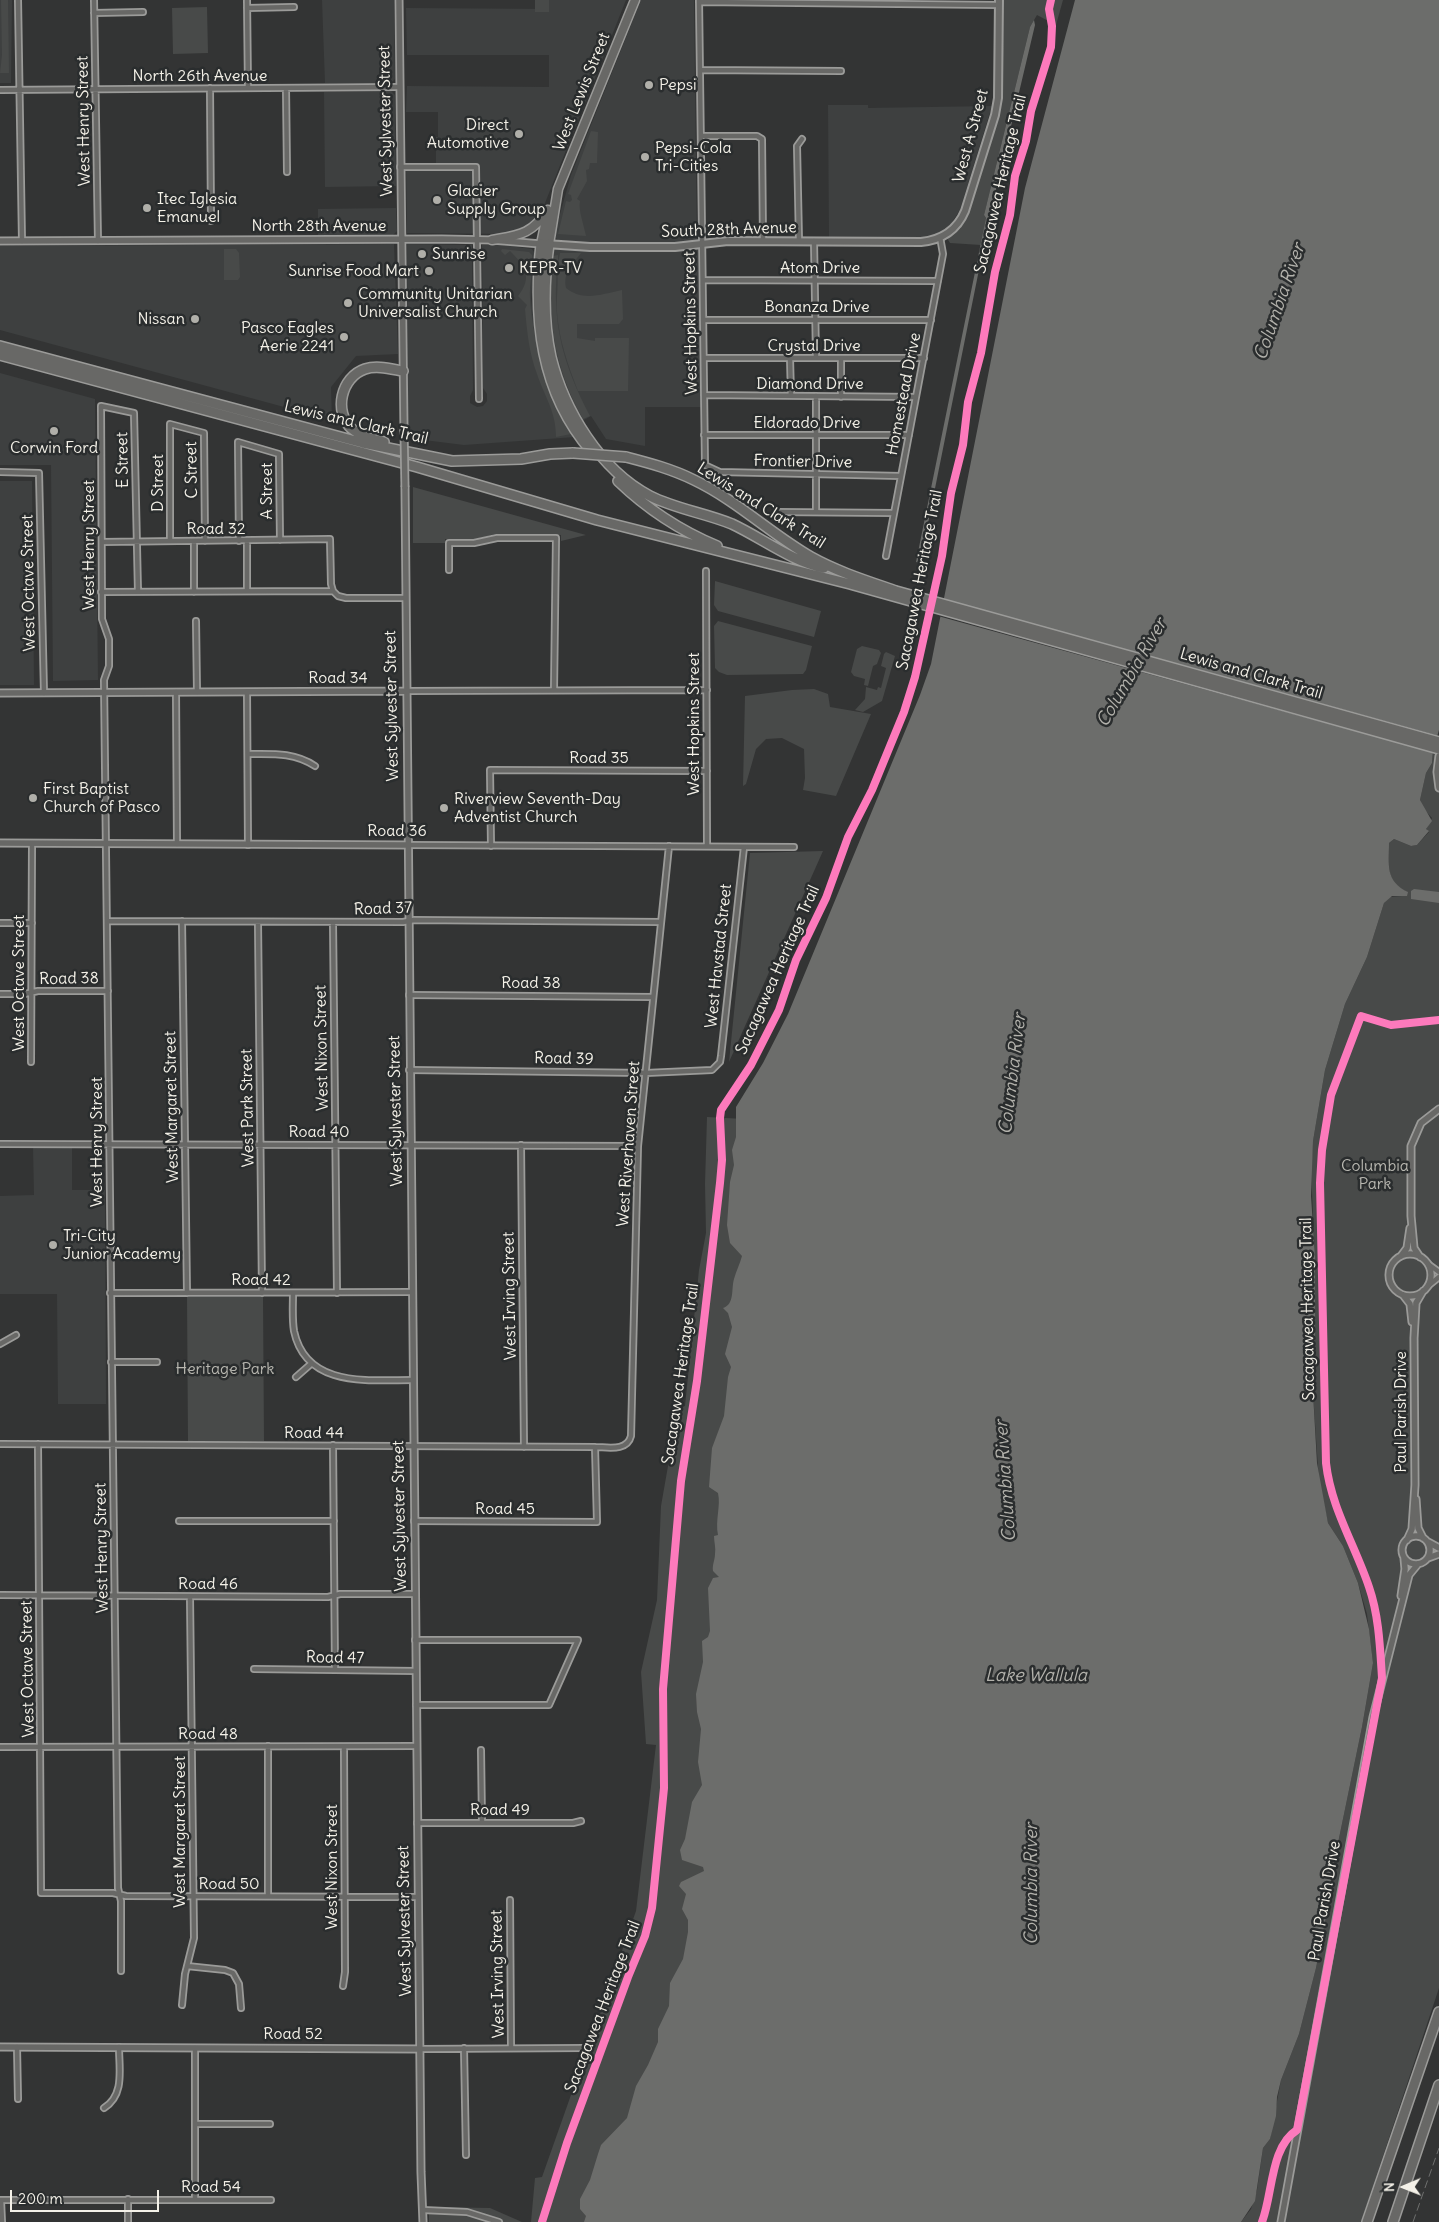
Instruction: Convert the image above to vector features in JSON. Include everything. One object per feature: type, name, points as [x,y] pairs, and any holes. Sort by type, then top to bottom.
[{"type":"highway","points":[[545,244],[537,299],[539,331],[551,381],[562,408],[574,429],[610,472],[646,505],[700,539],[757,561]]},
{"type":"highway","points":[[545,244],[545,301],[551,356],[558,379],[581,426],[614,469],[632,485],[650,496],[729,523],[804,561],[839,570]]},
{"type":"highway","points":[[0,341],[10,349]]},
{"type":"highway","name":"Lewis and Clark Trail","points":[[0,346],[363,443],[452,461],[475,462],[573,453],[626,457],[660,466],[695,480],[720,495],[798,549],[839,570],[895,594],[1439,749]]},
{"type":"highway","name":"Lewis and Clark Trail","points":[[0,355],[417,467],[597,520],[895,594],[1439,742]]},
{"type":"highway","points":[[403,371],[370,368],[363,370],[351,379],[344,390],[341,402],[344,416],[351,428],[358,434],[374,439],[462,457],[475,462]]},
{"type":"highway","points":[[1367,2222],[1439,2012]]},
{"type":"highway","points":[[1393,2222],[1439,2085]]},
{"type":"main road","name":"West Lewis Street","points":[[545,244],[548,210],[556,196],[599,86],[636,0]]},
{"type":"main road","name":"West A Street","points":[[940,237],[954,228],[962,216],[994,116],[999,90],[999,3]]},
{"type":"main road","name":"West Lewis Street","points":[[545,244],[556,196]]},
{"type":"main road","points":[[492,240],[529,231],[541,221],[548,210]]},
{"type":"main road","name":"South 28th Avenue","points":[[545,244],[590,247],[675,247],[728,241],[921,242],[940,237]]},
{"type":"street","points":[[18,0],[22,241]]},
{"type":"street","name":"West Henry Street","points":[[94,0],[98,241]]},
{"type":"street","points":[[247,0],[248,88]]},
{"type":"street","name":"West Sylvester Street","points":[[399,0],[416,1746],[421,2172],[424,2222]]},
{"type":"street","points":[[699,1],[999,3]]},
{"type":"street","name":"West Hopkins Street","points":[[699,1],[705,465]]},
{"type":"street","points":[[247,8],[294,7]]},
{"type":"street","points":[[94,13],[143,12]]},
{"type":"street","points":[[700,70],[841,71]]},
{"type":"street","name":"North 26th Avenue","points":[[0,90],[399,87]]},
{"type":"street","points":[[210,88],[211,221]]},
{"type":"street","points":[[286,88],[287,172]]},
{"type":"street","points":[[701,136],[760,138],[763,241]]},
{"type":"street","points":[[799,241],[797,146],[802,139]]},
{"type":"street","points":[[400,166],[476,167],[478,399]]},
{"type":"street","name":"Homestead Drive","points":[[886,556],[943,254],[940,237]]},
{"type":"street","name":"North 28th Avenue","points":[[0,241],[477,239],[545,244]]},
{"type":"street","points":[[814,241],[816,358]]},
{"type":"street","name":"Atom Drive","points":[[703,280],[938,281]]},
{"type":"street","name":"Bonanza Drive","points":[[703,320],[931,320]]},
{"type":"street","name":"Crystal Drive","points":[[704,358],[924,358]]},
{"type":"street","points":[[790,358],[791,396]]},
{"type":"street","points":[[841,358],[841,397]]},
{"type":"street","name":"Diamond Drive","points":[[704,395],[916,397]]},
{"type":"street","points":[[816,396],[816,512]]},
{"type":"street","name":"West Henry Street","points":[[101,406],[102,621],[109,639],[110,663],[104,678],[104,693],[112,1445],[121,1971]]},
{"type":"street","name":"E Street","points":[[101,406],[134,414],[137,541]]},
{"type":"street","name":"D Street","points":[[170,424],[170,541]]},
{"type":"street","name":"C Street","points":[[170,424],[204,433],[205,541]]},
{"type":"street","name":"Eldorado Drive","points":[[704,435],[909,435]]},
{"type":"street","name":"A Street","points":[[239,541],[238,442],[280,454],[280,540]]},
{"type":"street","name":"Frontier Drive","points":[[705,465],[720,472],[901,476]]},
{"type":"street","name":"West Octave Street","points":[[0,472],[39,473],[44,693]]},
{"type":"street","points":[[776,512],[894,513]]},
{"type":"street","points":[[449,570],[449,543],[474,543],[497,538],[556,538],[554,690]]},
{"type":"street","name":"Road 32","points":[[102,542],[330,540],[330,584],[333,591]]},
{"type":"street","points":[[137,541],[138,592]]},
{"type":"street","points":[[194,541],[194,592]]},
{"type":"street","points":[[247,541],[247,592]]},
{"type":"street","name":"West Hopkins Street","points":[[706,571],[707,846]]},
{"type":"street","points":[[101,592],[333,591],[338,596],[346,598],[404,598]]},
{"type":"street","points":[[196,621],[197,692]]},
{"type":"street","name":"Road 34","points":[[0,692],[707,690]]},
{"type":"street","points":[[176,692],[177,844]]},
{"type":"street","points":[[247,692],[248,845]]},
{"type":"street","points":[[248,754],[289,755],[303,759],[315,766]]},
{"type":"street","points":[[1439,756],[1437,772],[1439,788]]},
{"type":"street","name":"Road 35","points":[[491,846],[490,770],[707,771]]},
{"type":"street","name":"Road 36","points":[[0,843],[794,847]]},
{"type":"street","name":"West Octave Street","points":[[31,1062],[32,844]]},
{"type":"street","name":"West Riverhaven Street","points":[[627,1443],[631,1436],[638,1146],[668,846]]},
{"type":"street","name":"West Havstad Street","points":[[716,1067],[721,1056],[744,847]]},
{"type":"street","name":"Road 37","points":[[107,921],[258,923],[661,922]]},
{"type":"street","name":"West Margaret Street","points":[[182,921],[187,1293]]},
{"type":"street","points":[[0,923],[32,923]]},
{"type":"street","name":"West Park Street","points":[[258,923],[262,1293]]},
{"type":"street","name":"West Nixon Street","points":[[333,923],[337,1293]]},
{"type":"street","name":"Road 38","points":[[0,994],[108,991]]},
{"type":"street","name":"Road 38","points":[[409,995],[653,997]]},
{"type":"street","name":"Road 39","points":[[409,1070],[646,1073],[705,1072],[716,1067]]},
{"type":"street","points":[[1439,1108],[1422,1123],[1413,1140],[1410,1162],[1411,1216],[1414,1248],[1420,1257],[1439,1272]]},
{"type":"street","name":"Road 40","points":[[0,1144],[638,1146]]},
{"type":"street","name":"West Irving Street","points":[[521,1145],[524,1447]]},
{"type":"street","points":[[1411,1216],[1408,1246],[1392,1266],[1390,1276],[1394,1286],[1401,1293],[1411,1295],[1425,1289],[1439,1277]]},
{"type":"street","points":[[1399,1258],[1410,1254],[1420,1257]]},
{"type":"street","points":[[1425,1289],[1431,1273],[1428,1264]]},
{"type":"street","name":"Paul Parish Drive","points":[[1425,1289],[1416,1303],[1414,1338],[1415,1485],[1418,1528],[1425,1540]]},
{"type":"street","name":"Road 42","points":[[110,1293],[412,1292]]},
{"type":"street","points":[[293,1293],[294,1332],[300,1346],[312,1363],[325,1372],[346,1379],[413,1380]]},
{"type":"street","name":"Paul Parish Drive","points":[[1401,1293],[1410,1304],[1414,1338]]},
{"type":"street","points":[[0,1344],[16,1335]]},
{"type":"street","points":[[111,1362],[157,1362]]},
{"type":"street","points":[[296,1377],[312,1363]]},
{"type":"street","name":"Road 44","points":[[0,1444],[621,1447],[627,1443]]},
{"type":"street","name":"West Octave Street","points":[[38,1444],[41,1893]]},
{"type":"street","points":[[333,1445],[335,1670]]},
{"type":"street","name":"Road 45","points":[[414,1521],[596,1522],[594,1447]]},
{"type":"street","name":"Paul Parish Drive","points":[[1406,1540],[1412,1529],[1415,1485]]},
{"type":"street","points":[[179,1521],[334,1521]]},
{"type":"street","points":[[1439,1548],[1414,1536],[1406,1540],[1402,1547],[1403,1556],[1408,1562],[1418,1564],[1427,1560],[1432,1555],[1439,1554]]},
{"type":"street","points":[[1425,1540],[1430,1551],[1427,1560]]},
{"type":"street","name":"Paul Parish Drive","points":[[1400,1610],[1405,1568],[1403,1556]]},
{"type":"street","name":"Paul Parish Drive","points":[[1280,2222],[1373,1717],[1410,1573],[1418,1564]]},
{"type":"street","name":"Road 46","points":[[0,1595],[328,1597],[334,1595],[415,1594]]},
{"type":"street","name":"West Margaret Street","points":[[182,2005],[187,1966],[194,1938],[190,1597]]},
{"type":"street","points":[[415,1640],[578,1640],[549,1705],[416,1705]]},
{"type":"street","name":"Road 47","points":[[254,1669],[416,1671]]},
{"type":"street","points":[[268,1746],[268,1896]]},
{"type":"street","name":"Road 48","points":[[0,1747],[416,1746]]},
{"type":"street","name":"West Nixon Street","points":[[343,1986],[345,1972],[344,1747]]},
{"type":"street","points":[[481,1750],[482,1823]]},
{"type":"street","name":"Road 49","points":[[417,1823],[573,1823],[581,1821]]},
{"type":"street","name":"Road 50","points":[[41,1893],[193,1897],[418,1897]]},
{"type":"street","name":"West Irving Street","points":[[510,1900],[511,2048]]},
{"type":"street","points":[[187,1966],[225,1970],[233,1974],[239,1984],[241,2008]]},
{"type":"street","name":"Road 52","points":[[0,2047],[585,2048]]},
{"type":"street","points":[[18,2047],[18,2099]]},
{"type":"street","points":[[104,2108],[112,2103],[118,2090],[119,2047]]},
{"type":"street","points":[[195,2199],[196,2048]]},
{"type":"street","points":[[464,2048],[466,2155]]},
{"type":"street","points":[[195,2124],[270,2124]]},
{"type":"street","points":[[128,2199],[128,2222]]},
{"type":"street","points":[[1,2200],[2,2222]]},
{"type":"street","name":"Road 54","points":[[1,2200],[271,2200]]},
{"type":"street","points":[[423,2210],[467,2212],[499,2222]]},
{"type":"shaded area","points":[[0,0],[12,0],[11,83],[0,83]]},
{"type":"shaded area","points":[[322,0],[394,0],[395,79],[391,83],[325,83]]},
{"type":"shaded area","points":[[549,0],[626,0],[541,213],[531,228],[511,234],[407,233],[406,164],[436,163],[438,112],[406,112],[407,86],[549,87],[549,55],[407,55],[406,8],[549,9]]},
{"type":"shaded area","points":[[641,0],[694,0],[697,241],[676,243],[577,242],[558,240],[555,237],[555,232],[571,175]]},
{"type":"shaded area","points":[[391,91],[395,95],[396,186],[325,187],[324,92]]},
{"type":"shaded area","points":[[828,105],[868,105],[868,108],[992,106],[960,210],[948,228],[933,236],[923,237],[829,237]]},
{"type":"shaded area","points":[[396,208],[397,231],[393,235],[318,235],[318,209]]},
{"type":"shaded area","points":[[394,244],[398,354],[356,356],[331,387],[332,420],[0,330],[0,246]]},
{"type":"shaded area","points":[[407,244],[472,245],[473,390],[470,396],[470,403],[477,407],[483,406],[487,401],[487,394],[483,388],[482,245],[502,245],[532,249],[535,254],[531,299],[536,342],[549,386],[562,415],[575,437],[464,445],[424,440],[408,435]]},
{"type":"shaded area","points":[[554,249],[586,251],[698,249],[702,407],[645,407],[645,446],[606,439],[591,416],[582,421],[559,367],[551,330],[549,291]]},
{"type":"shaded area","points":[[0,373],[95,399],[98,680],[53,681],[51,465],[0,465]]},
{"type":"shaded area","points":[[0,481],[32,481],[34,685],[0,685]]},
{"type":"shaded area","name":"Tri-City Junior Academy","points":[[33,1147],[72,1147],[72,1190],[105,1190],[106,1404],[58,1404],[57,1294],[0,1294],[0,1196],[34,1195]]},
{"type":"green space","points":[[1,0],[8,0],[9,73],[0,73],[2,55]]},
{"type":"green space","points":[[535,0],[549,0],[549,12],[535,12]]},
{"type":"green space","points":[[1004,0],[1063,0],[1056,25],[1037,15],[1030,27],[984,215],[986,218],[981,245],[950,243],[947,238],[960,229],[968,215],[1002,97]]},
{"type":"green space","points":[[207,7],[208,53],[173,54],[172,8]]},
{"type":"green space","points":[[591,131],[598,132],[597,163],[590,163],[589,169],[586,170],[587,181],[577,199],[580,201],[580,213],[586,236],[558,234],[566,201],[570,202],[572,200],[571,195],[568,194]]},
{"type":"green space","points":[[224,249],[236,249],[239,253],[240,277],[238,280],[224,280]]},
{"type":"green space","points":[[502,249],[529,252],[532,255],[530,298],[534,333],[543,368],[555,401],[571,434],[556,437],[552,412],[534,366],[530,350],[525,309],[527,305],[518,296],[525,283],[525,272],[520,262],[510,251],[505,255],[501,251]]},
{"type":"green space","points":[[560,253],[581,253],[569,269],[566,277],[566,288],[572,292],[579,295],[593,296],[622,290],[623,319],[619,324],[577,324],[577,338],[595,341],[595,338],[629,338],[628,391],[578,391],[567,362],[560,332],[557,312],[557,269],[556,309],[558,327],[567,363],[573,380],[581,398],[590,416],[583,419],[565,380],[554,340],[551,278],[553,256],[558,255],[558,264]]},
{"type":"green space","points":[[413,487],[586,535],[561,541],[561,535],[495,534],[474,540],[445,539],[445,543],[413,543]]},
{"type":"green space","points":[[715,581],[821,611],[814,637],[718,611],[714,605]]},
{"type":"green space","points":[[718,621],[812,646],[806,670],[803,674],[727,675],[719,672],[715,668],[714,626]]},
{"type":"green space","points":[[862,646],[879,650],[881,653],[877,664],[873,666],[868,686],[864,685],[865,679],[854,676],[851,672],[857,649]]},
{"type":"green space","points":[[886,652],[895,656],[882,701],[863,712],[855,710],[865,699],[866,687],[877,690],[878,687],[881,688],[886,668],[881,666]]},
{"type":"green space","points":[[814,689],[828,694],[830,707],[871,714],[836,796],[803,790],[805,778],[804,749],[782,738],[766,739],[756,749],[746,784],[743,786],[745,696]]},
{"type":"green space","name":"Columbia Park","points":[[1433,750],[1439,752],[1439,1988],[1361,2222],[1241,2222],[1251,2209],[1257,2190],[1263,2148],[1270,2139],[1281,2080],[1299,2034],[1316,1968],[1328,1907],[1332,1872],[1362,1727],[1373,1663],[1367,1614],[1358,1583],[1343,1546],[1328,1523],[1319,1482],[1313,1393],[1315,1256],[1311,1171],[1313,1141],[1325,1070],[1345,1004],[1367,957],[1384,903],[1389,897],[1402,896],[1407,892],[1395,883],[1390,872],[1389,843],[1394,839],[1411,846],[1417,845],[1429,832],[1426,829],[1432,818],[1422,807],[1420,800],[1426,773],[1432,763]]},
{"type":"green space","points":[[823,851],[729,1062],[750,853]]},
{"type":"green space","points":[[707,1117],[744,1119],[750,1141],[728,1809],[616,2222],[531,2222],[535,2178],[542,2177],[636,1911],[656,1745],[646,1744],[641,1672],[657,1600],[661,1506],[678,1409],[685,1406],[699,1270],[706,1233]]},
{"type":"green space","name":"Heritage Park","points":[[187,1297],[263,1297],[264,1441],[188,1442]]},
{"type":"green space","points":[[429,2207],[490,2208],[522,2222],[429,2222]]},
{"type":"water","name":"Lake Wallula","points":[[1075,0],[1439,0],[1439,730],[1433,750],[1432,763],[1426,773],[1420,800],[1432,821],[1426,829],[1429,831],[1417,845],[1411,846],[1394,839],[1389,843],[1390,872],[1395,883],[1408,892],[1407,896],[1392,896],[1384,903],[1367,957],[1345,1004],[1325,1070],[1313,1141],[1311,1196],[1315,1256],[1315,1345],[1313,1393],[1317,1463],[1328,1523],[1343,1546],[1358,1583],[1369,1629],[1373,1663],[1362,1727],[1332,1872],[1328,1907],[1316,1968],[1299,2034],[1281,2080],[1277,2097],[1276,2116],[1270,2139],[1263,2148],[1255,2201],[1241,2222],[584,2222],[586,2216],[580,2209],[580,2199],[590,2180],[601,2145],[627,2118],[636,2086],[658,2042],[658,2029],[669,2006],[670,1983],[683,1959],[688,1932],[688,1920],[682,1909],[686,1894],[679,1886],[681,1882],[704,1871],[703,1867],[682,1860],[680,1850],[685,1839],[692,1802],[702,1785],[698,1762],[701,1729],[697,1712],[696,1694],[703,1662],[702,1641],[708,1637],[710,1631],[708,1588],[713,1578],[719,1577],[713,1569],[714,1536],[718,1535],[719,1498],[718,1493],[709,1487],[712,1448],[724,1416],[728,1377],[731,1367],[725,1354],[732,1327],[728,1313],[723,1308],[731,1300],[734,1279],[742,1256],[730,1243],[727,1225],[730,1182],[734,1165],[732,1150],[736,1137],[736,1107],[763,1063],[788,1014],[920,695],[931,664],[1025,188]]},
{"type":"water","points":[[1034,20],[1035,25],[990,215],[920,563],[916,562],[986,218],[984,215],[1030,27]]},
{"type":"water","points":[[1414,889],[1439,892],[1439,903],[1411,899],[1411,891]]},
{"type":"pier","points":[[942,599],[1439,736],[1435,753],[938,616]]},
{"type":"railway","points":[[1413,2222],[1439,2148]]},
{"type":"cycle path","name":"Sacagawea Heritage Trail","points":[[542,2222],[567,2143],[645,1936],[652,1908],[664,1788],[663,1689],[681,1481],[697,1381],[720,1183],[722,1160],[721,1110],[751,1065],[779,1010],[796,960],[826,898],[848,837],[872,790],[904,712],[915,677],[942,556],[951,493],[963,445],[968,402],[981,353],[995,272],[1010,215],[1015,176],[1026,141],[1031,111],[1051,47],[1052,26],[1049,9],[1051,0]]},
{"type":"cycle path","name":"Sacagawea Heritage Trail","points":[[1262,2222],[1277,2159],[1288,2138],[1297,2130],[1382,1678],[1379,1632],[1375,1609],[1363,1571],[1338,1511],[1326,1463],[1320,1183],[1322,1150],[1331,1095],[1361,1016],[1391,1025],[1439,1020]]},
{"type":"place","name":"Pepsi","points":[[649,85]]},
{"type":"place","name":"Direct Automotive","points":[[519,134]]},
{"type":"place","name":"Pepsi-Cola Tri-Cities","points":[[645,157]]},
{"type":"place","name":"Glacier Supply Group","points":[[437,200]]},
{"type":"place","name":"Itec Iglesia Emanuel","points":[[147,208]]},
{"type":"place","name":"Sunrise","points":[[422,254]]},
{"type":"place","name":"KEPR-TV","points":[[509,268]]},
{"type":"place","name":"Sunrise Food Mart","points":[[429,271]]},
{"type":"place","name":"Community Unitarian Universalist Church","points":[[348,303]]},
{"type":"place","name":"Nissan","points":[[195,319]]},
{"type":"place","name":"Pasco Eagles Aerie 2241","points":[[344,337]]},
{"type":"place","name":"Corwin Ford","points":[[54,431]]},
{"type":"place","name":"First Baptist Church of Pasco","points":[[33,798]]},
{"type":"place","name":"Riverview Seventh-Day Adventist Church","points":[[444,808]]},
{"type":"place","name":"Tri-City Junior Academy","points":[[53,1245]]},
{"type":"water label","name":"Columbia River","points":[[1280,302]]},
{"type":"water label","name":"Columbia River","points":[[1132,673]]},
{"type":"water label","name":"Columbia River","points":[[1013,1074]]},
{"type":"water label","name":"Columbia River","points":[[1006,1481]]},
{"type":"water label","name":"Columbia River","points":[[1032,1884]]}]
